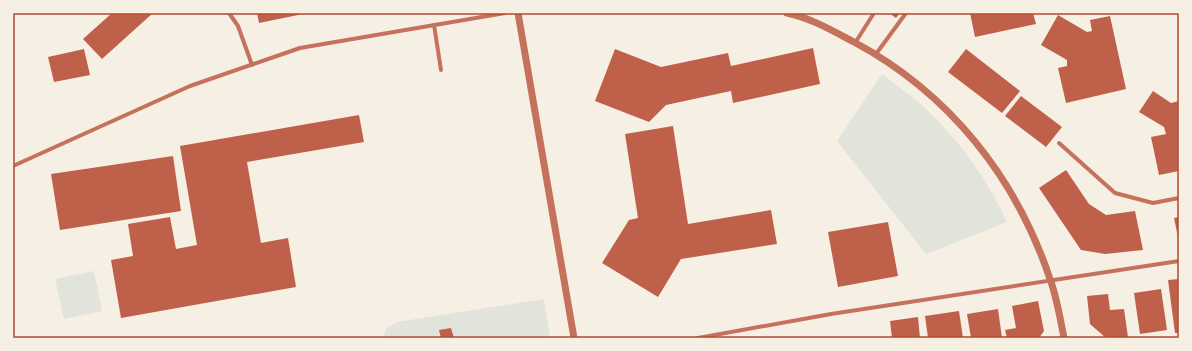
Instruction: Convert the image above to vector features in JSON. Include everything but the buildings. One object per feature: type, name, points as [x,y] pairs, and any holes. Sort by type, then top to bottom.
[{"type":"street","points":[[228,13],[238,26],[252,65]]},
{"type":"street","points":[[13,166],[190,86],[300,48],[505,13]]},
{"type":"street","points":[[518,13],[574,338]]},
{"type":"street","points":[[787,13],[828,29],[876,54],[921,87],[953,114],[988,156],[1013,196],[1034,236],[1051,280],[1064,338]]},
{"type":"street","points":[[854,43],[874,13]]},
{"type":"street","points":[[876,54],[906,13]]},
{"type":"street","points":[[434,25],[441,70]]},
{"type":"street","points":[[1059,143],[1116,193],[1153,203],[1179,198]]},
{"type":"street","points":[[698,338],[831,314],[1179,261]]},
{"type":"shaded area","points":[[882,74],[922,105],[962,149],[991,191],[1007,222],[926,254],[837,141]]},
{"type":"shaded area","points":[[94,271],[102,311],[64,319],[55,279]]},
{"type":"shaded area","points":[[544,299],[550,338],[383,338],[386,329],[397,322]]}]
